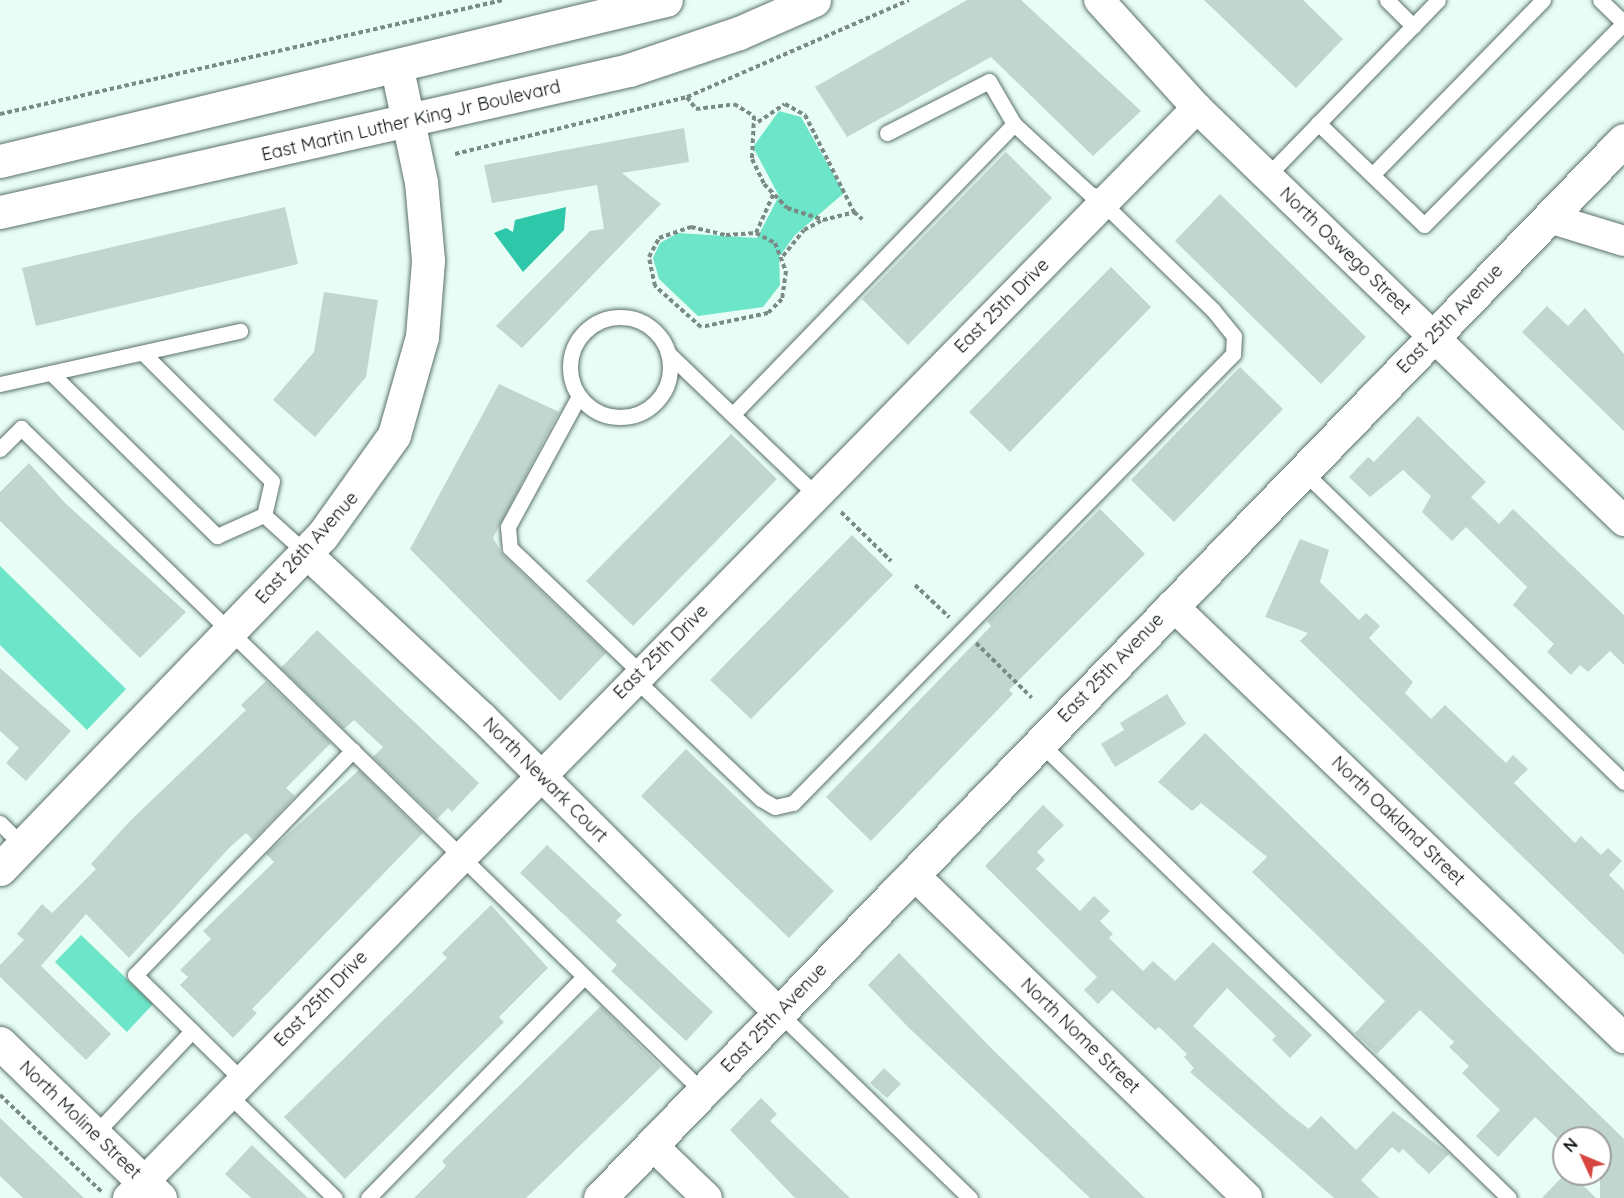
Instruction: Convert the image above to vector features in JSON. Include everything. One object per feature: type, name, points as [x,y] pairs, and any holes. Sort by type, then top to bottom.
[{"type":"street","points":[[0,161],[396,69],[666,0]]},
{"type":"street","name":"East Martin Luther King Jr Boulevard","points":[[0,212],[410,123],[630,70],[739,33],[814,0]]},
{"type":"street","name":"North Oswego Street","points":[[1099,0],[1197,108],[1624,521]]},
{"type":"street","name":"East 26th Avenue","points":[[0,869],[11,834],[230,631],[306,553],[377,464],[394,435],[414,373],[428,260],[410,123],[396,69]]},
{"type":"street","name":"East 25th Drive","points":[[133,1192],[461,855],[1197,108]]},
{"type":"street","name":"East 25th Avenue","points":[[600,1198],[1624,140]]},
{"type":"street","points":[[1549,218],[1624,241]]},
{"type":"street","name":"North Newark Court","points":[[306,553],[540,775],[780,1013]]},
{"type":"street","name":"North Oakland Street","points":[[1173,605],[1624,1038]]},
{"type":"street","name":"North Nome Street","points":[[913,874],[1247,1198]]},
{"type":"street","name":"North Moline Street","points":[[0,1043],[94,1135],[133,1192]]},
{"type":"street","points":[[652,1144],[707,1198]]},
{"type":"lane","points":[[1387,0],[1413,26]]},
{"type":"lane","points":[[1267,176],[1438,0]]},
{"type":"lane","points":[[1372,175],[1543,0]]},
{"type":"lane","points":[[1318,123],[1424,225],[1624,23],[1600,0]]},
{"type":"lane","points":[[579,396],[508,528],[510,548],[760,800],[775,807],[793,803],[1233,354],[1234,336],[1213,310],[1105,201],[1090,194],[1014,124],[989,81],[887,133]]},
{"type":"lane","points":[[733,414],[1014,124]]},
{"type":"lane","points":[[668,353],[666,386],[647,409],[618,417],[596,411],[579,396],[570,363],[574,346],[598,322],[632,319],[661,338],[668,353],[816,495]]},
{"type":"lane","points":[[0,384],[240,331]]},
{"type":"lane","points":[[144,354],[272,481],[264,515]]},
{"type":"lane","points":[[51,373],[217,536],[264,515]]},
{"type":"lane","points":[[0,449],[21,428],[703,1092]]},
{"type":"lane","points":[[1303,471],[1624,782]]},
{"type":"lane","points":[[264,515],[306,553]]},
{"type":"lane","points":[[1040,743],[1509,1198]]},
{"type":"lane","points":[[335,1198],[235,1087],[192,1031],[135,975],[353,750]]},
{"type":"lane","points":[[368,1198],[584,977]]},
{"type":"lane","points":[[780,1013],[970,1198]]},
{"type":"lane","points":[[94,1135],[192,1031]]},
{"type":"path","points":[[0,114],[502,0]]},
{"type":"path","points":[[455,154],[687,97],[909,0]]},
{"type":"path","points":[[687,97],[700,110],[742,106],[758,122]]},
{"type":"path","points":[[823,220],[793,211],[773,195],[750,150],[758,122],[785,104],[805,115],[854,212],[862,219]]},
{"type":"path","points":[[756,233],[773,195]]},
{"type":"path","points":[[783,257],[804,230],[823,220],[854,212]]},
{"type":"path","points":[[691,227],[726,235],[756,233],[772,239],[783,257],[782,299],[768,313],[732,324],[701,327],[655,286],[649,257],[667,232],[691,227]]},
{"type":"path","points":[[841,512],[891,561]]},
{"type":"path","points":[[915,585],[950,618]]},
{"type":"path","points":[[973,641],[1032,698]]},
{"type":"path","points":[[0,1095],[133,1192]]},
{"type":"shaded area","points":[[779,111],[801,117],[844,193],[795,235],[779,257],[780,285],[763,307],[698,316],[659,279],[653,258],[660,243],[678,233],[757,238],[779,196],[753,147]]},
{"type":"shaded area","points":[[566,207],[564,230],[523,272],[494,233],[506,228],[513,232],[515,220]]},
{"type":"shaded area","points":[[0,566],[126,689],[87,730],[0,645]]},
{"type":"shaded area","points":[[81,935],[153,1004],[127,1032],[55,962]]},
{"type":"building","points":[[967,0],[1021,0],[1141,111],[1093,156],[991,57],[847,137],[815,87]]},
{"type":"building","points":[[1204,0],[1303,0],[1343,39],[1296,88]]},
{"type":"building","points":[[684,128],[689,162],[622,173],[661,204],[522,348],[496,326],[590,231],[604,229],[597,185],[492,203],[484,165]]},
{"type":"building","points":[[1006,152],[1052,198],[908,345],[862,299]]},
{"type":"building","points":[[1220,194],[1366,337],[1321,384],[1175,241]]},
{"type":"building","points":[[285,207],[298,264],[36,326],[22,268]]},
{"type":"building","points":[[1111,267],[1151,307],[1010,452],[969,412]]},
{"type":"building","points":[[324,292],[378,300],[366,377],[315,437],[273,400],[314,352]]},
{"type":"building","points":[[1547,306],[1568,326],[1585,308],[1624,354],[1624,431],[1522,332]]},
{"type":"building","points":[[1240,367],[1283,409],[1174,522],[1131,480]]},
{"type":"building","points":[[499,384],[559,412],[493,538],[503,555],[606,653],[560,701],[410,549]]},
{"type":"building","points":[[1418,416],[1486,482],[1471,497],[1499,524],[1513,509],[1624,615],[1624,665],[1610,651],[1588,672],[1580,665],[1571,675],[1547,652],[1554,644],[1513,605],[1527,587],[1466,527],[1452,541],[1422,512],[1431,496],[1403,470],[1370,497],[1349,477],[1368,457],[1374,462]]},
{"type":"building","points":[[731,434],[777,479],[633,626],[586,581]]},
{"type":"building","points":[[29,463],[65,503],[186,612],[140,658],[0,521],[0,492]]},
{"type":"building","points":[[1100,509],[1145,554],[1009,690],[1013,694],[871,841],[826,797],[991,626],[987,621]]},
{"type":"building","points":[[852,535],[893,575],[751,719],[710,680]]},
{"type":"building","points":[[1300,539],[1329,550],[1320,582],[1359,620],[1366,613],[1380,626],[1369,638],[1413,682],[1405,693],[1431,719],[1445,705],[1506,763],[1513,755],[1528,769],[1514,783],[1575,843],[1581,836],[1601,855],[1608,848],[1622,861],[1609,875],[1624,890],[1624,955],[1300,641],[1308,633],[1265,617]]},
{"type":"building","points":[[317,630],[479,783],[452,812],[448,808],[437,819],[373,757],[383,747],[354,720],[344,729],[281,668]]},
{"type":"building","points":[[0,668],[71,731],[26,781],[6,763],[19,748],[0,731]]},
{"type":"building","points":[[266,681],[331,743],[286,788],[295,796],[253,840],[246,833],[229,848],[129,958],[86,914],[41,966],[111,1034],[86,1060],[0,977],[0,965],[24,940],[17,934],[42,904],[52,913],[96,869],[91,864],[129,822],[246,710],[241,705]]},
{"type":"building","points":[[1167,694],[1186,724],[1115,767],[1101,744],[1124,730],[1120,723]]},
{"type":"building","points":[[1205,733],[1611,1126],[1552,1126],[1552,1133],[1535,1117],[1498,1157],[1476,1136],[1500,1110],[1462,1073],[1469,1066],[1449,1047],[1454,1042],[1420,1010],[1377,1054],[1355,1033],[1385,1001],[1252,872],[1267,857],[1201,803],[1192,811],[1158,782]]},
{"type":"building","points":[[686,749],[834,891],[789,938],[641,796]]},
{"type":"building","points":[[359,770],[423,833],[252,1009],[257,1013],[233,1038],[180,985],[188,977],[180,970],[211,939],[203,931],[274,862],[266,854]]},
{"type":"building","points":[[1043,805],[1064,825],[1037,852],[1045,860],[1036,869],[1080,911],[1094,896],[1110,911],[1100,921],[1113,934],[1109,938],[1143,971],[1153,961],[1175,981],[1213,942],[1312,1035],[1290,1058],[1272,1040],[1276,1036],[1227,988],[1193,1026],[1288,1113],[1309,1129],[1321,1116],[1356,1150],[1393,1111],[1449,1154],[1429,1174],[1403,1149],[1399,1153],[1392,1147],[1361,1180],[1379,1198],[1334,1198],[1190,1072],[1194,1068],[1184,1057],[1187,1054],[1159,1027],[1155,1030],[1112,990],[1098,1004],[1084,990],[1097,977],[985,866]]},
{"type":"building","points":[[547,845],[622,915],[616,921],[713,1012],[686,1041],[611,971],[617,965],[520,873]]},
{"type":"building","points":[[491,905],[548,968],[499,1017],[504,1022],[345,1179],[284,1117],[447,958],[442,953]]},
{"type":"building","points":[[899,953],[994,1051],[1145,1198],[1090,1198],[907,1026],[868,985]]},
{"type":"building","points":[[601,1006],[661,1067],[526,1198],[414,1198],[446,1166],[442,1161]]},
{"type":"building","points":[[884,1068],[901,1084],[887,1098],[870,1083]]},
{"type":"building","points":[[761,1098],[777,1114],[770,1121],[850,1198],[795,1198],[730,1130]]},
{"type":"building","points":[[0,1118],[84,1198],[23,1198],[0,1176]]},
{"type":"building","points":[[1612,1127],[1624,1139],[1624,1198],[1600,1198],[1600,1186],[1612,1186]]},
{"type":"building","points":[[252,1145],[308,1198],[251,1198],[225,1174]]},
{"type":"building","points":[[1554,1186],[1584,1186],[1596,1198],[1542,1198]]}]
